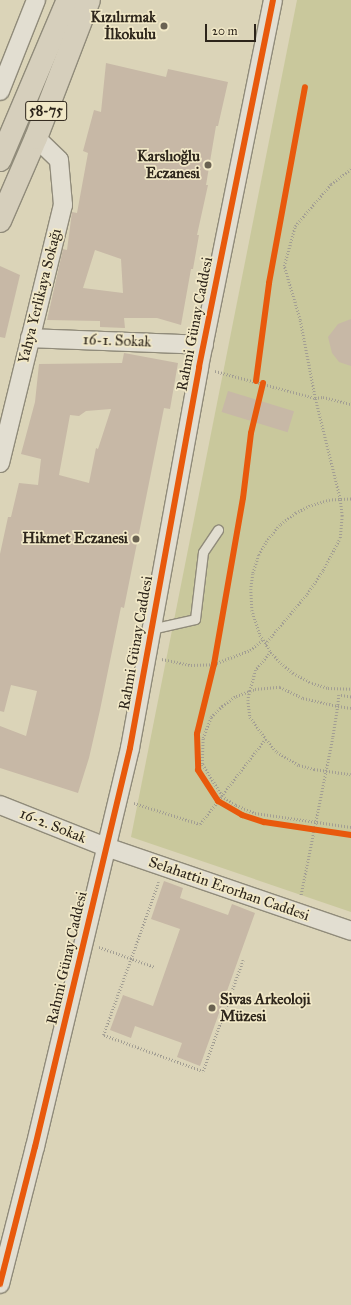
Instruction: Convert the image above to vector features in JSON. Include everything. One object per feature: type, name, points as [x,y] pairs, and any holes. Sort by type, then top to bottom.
[{"type":"main road","name":"58-75","points":[[0,160],[68,0]]},
{"type":"main road","name":"58-75","points":[[0,221],[36,138],[89,0]]},
{"type":"street","points":[[0,91],[36,0]]},
{"type":"street","name":"Rahmi Günay Caddesi","points":[[0,1284],[35,1147],[130,748],[199,367],[272,0]]},
{"type":"street","name":"Yahya Yerlikaya Sokağı","points":[[0,463],[63,205],[59,160],[36,138]]},
{"type":"street","name":"16-1. Sokak","points":[[30,338],[204,344]]},
{"type":"street","name":"16-2. Sokak","points":[[0,805],[106,847]]},
{"type":"street","name":"Selahattin Erorhan Caddesi","points":[[106,847],[351,930]]},
{"type":"lane","points":[[152,630],[195,619],[203,552],[218,530]]},
{"type":"path","points":[[265,644],[307,594],[323,570],[340,538],[342,516],[340,499],[315,398],[300,320],[284,266],[295,226],[331,184],[351,169]]},
{"type":"path","points":[[199,367],[315,398],[323,397],[351,404]]},
{"type":"path","points":[[256,381],[257,373]]},
{"type":"path","points":[[261,390],[263,383]]},
{"type":"path","points":[[351,499],[340,499],[315,504],[296,513],[280,526],[264,546],[255,566],[251,590],[255,620],[263,640],[271,652],[285,667],[302,678],[321,686],[351,689]]},
{"type":"path","points":[[147,655],[191,665],[214,661],[250,650],[263,640]]},
{"type":"path","points":[[271,652],[256,670],[248,700],[250,717],[277,752],[299,765],[314,769],[351,774]]},
{"type":"path","points":[[212,672],[214,661]]},
{"type":"path","points":[[351,708],[303,698],[280,687],[250,691],[236,696],[222,706],[211,717],[203,738],[202,764],[220,799],[256,813],[351,827]]},
{"type":"path","points":[[297,912],[315,829],[340,689]]},
{"type":"path","points":[[339,695],[351,697]]},
{"type":"path","points":[[197,734],[198,770],[220,799],[242,815],[264,822]]},
{"type":"path","points":[[118,798],[200,824],[266,739]]},
{"type":"path","points":[[271,823],[322,830]]},
{"type":"path","points":[[165,867],[104,1036],[203,1071],[243,960]]},
{"type":"path","points":[[84,942],[155,967]]},
{"type":"green space","points":[[297,0],[351,0],[351,912],[131,837]]},
{"type":"building","points":[[106,63],[166,77],[168,69],[228,82],[218,126],[216,126],[206,185],[208,185],[197,235],[199,235],[193,269],[191,269],[181,325],[157,318],[124,318],[125,328],[100,327],[100,321],[47,320],[63,249],[67,250],[72,212],[77,213],[88,153],[83,151],[94,110],[101,112]],"holes":[[[95,250],[121,259],[123,293],[83,288]]]},
{"type":"building","points":[[0,266],[20,275],[5,338],[0,337]]},
{"type":"building","points":[[351,319],[351,366],[339,362],[332,353],[328,337],[338,324]]},
{"type":"building","points":[[124,353],[178,363],[170,409],[164,408],[124,608],[121,607],[89,758],[78,793],[0,768],[0,726],[26,736],[37,691],[11,685],[4,712],[0,711],[0,554],[8,517],[11,517],[19,483],[38,485],[41,459],[21,454],[35,402],[39,364],[122,363]],"holes":[[[111,409],[98,449],[96,448],[89,483],[59,475],[70,415],[79,416],[86,411]]]},
{"type":"building","points":[[228,391],[294,411],[288,432],[222,412]]},
{"type":"building","points":[[164,881],[183,888],[180,898],[228,915],[232,904],[255,913],[200,1066],[177,1057],[182,1043],[135,1026],[131,1038],[110,1030],[123,995],[153,1006],[180,929],[151,919]]},
{"type":"cycle path","points":[[0,1284],[35,1147],[130,748],[199,367],[273,0]]},
{"type":"cycle path","points":[[256,381],[269,283],[305,87]]},
{"type":"cycle path","points":[[263,383],[251,433],[243,498],[214,664],[197,734],[198,770],[218,801],[242,815],[264,822],[351,835]]},
{"type":"place","name":"Kızılırmak İlkokulu","points":[[164,26]]},
{"type":"place","name":"Karslıoğlu Eczanesi","points":[[208,165]]},
{"type":"place","name":"Hikmet Eczanesi","points":[[136,539]]},
{"type":"place","name":"Sivas Arkeoloji Müzesi","points":[[212,1008]]}]
